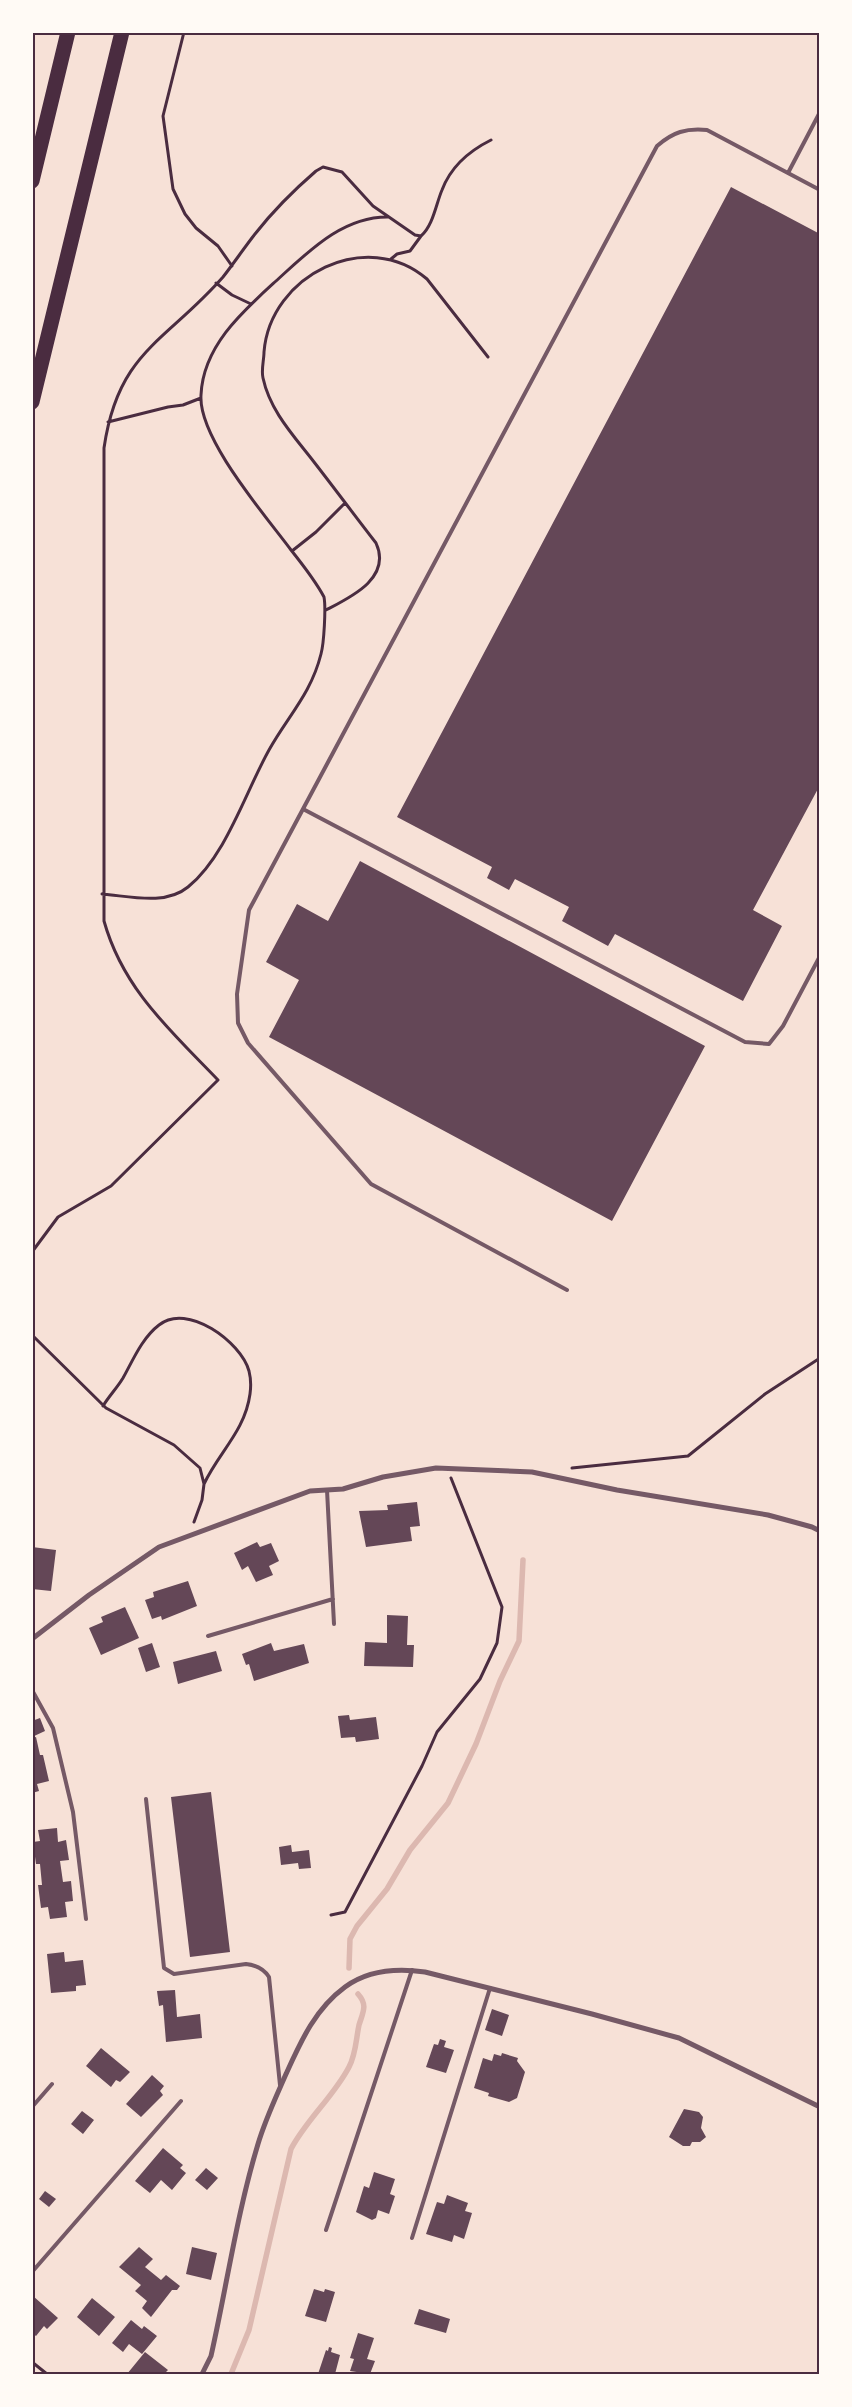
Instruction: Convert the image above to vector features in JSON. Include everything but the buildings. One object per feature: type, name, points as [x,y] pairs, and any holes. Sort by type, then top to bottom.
[{"type":"highway","points":[[32,181],[68,32]]},
{"type":"highway","points":[[32,402],[122,32]]},
{"type":"street","points":[[32,1639],[89,1595],[159,1546],[189,1537],[310,1491],[344,1489],[384,1477],[447,1468],[532,1472],[617,1490],[768,1515],[820,1531]]},
{"type":"street","points":[[202,2374],[211,2356],[245,2194],[258,2144],[280,2087],[308,2027],[317,2014],[346,1986],[372,1973],[399,1969],[412,1970],[490,1988],[679,2038],[820,2107]]},
{"type":"lane","points":[[788,173],[820,112]]},
{"type":"lane","points":[[567,1290],[371,1184],[248,1043],[238,1023],[237,994],[249,910],[657,146],[669,135],[688,129],[707,130],[820,190]]},
{"type":"lane","points":[[303,809],[745,1042],[769,1044],[783,1026],[820,956]]},
{"type":"lane","points":[[820,1024],[820,1042]]},
{"type":"lane","points":[[327,1490],[334,1624]]},
{"type":"lane","points":[[208,1636],[333,1599]]},
{"type":"lane","points":[[32,1690],[53,1728],[68,1793],[86,1919]]},
{"type":"lane","points":[[146,1799],[164,1968],[174,1974],[246,1964],[253,1965],[266,1972],[269,1976],[280,2087]]},
{"type":"lane","points":[[326,2230],[412,1970]]},
{"type":"lane","points":[[412,2238],[490,1988]]},
{"type":"lane","points":[[32,2107],[52,2084]]},
{"type":"lane","points":[[32,2272],[181,2101]]},
{"type":"path","points":[[184,32],[164,116],[173,189],[185,214],[196,228],[218,246],[232,266]]},
{"type":"path","points":[[391,258],[397,254],[410,252],[430,224],[443,187],[452,170],[463,158],[491,140]]},
{"type":"path","points":[[32,1252],[58,1217],[117,1181],[218,1080],[137,993],[109,940],[104,921],[102,894],[104,448],[108,422],[122,384],[136,361],[152,343],[216,283],[232,266],[268,219],[304,181],[323,167],[342,172],[373,206],[420,236]]},
{"type":"path","points":[[102,894],[157,898],[172,896],[187,888],[210,862],[269,751],[306,695],[322,652],[324,597],[216,446],[201,398],[203,379],[216,348],[251,304],[322,241],[347,224],[378,217],[390,218]]},
{"type":"path","points":[[325,610],[366,587],[380,562],[381,554],[376,543],[272,404],[262,376],[265,344],[278,309],[289,293],[316,270],[334,263],[362,257],[391,258],[417,270],[428,279],[488,356]]},
{"type":"path","points":[[216,283],[232,296],[251,304]]},
{"type":"path","points":[[108,422],[183,405],[201,398]]},
{"type":"path","points":[[292,551],[316,532],[345,503]]},
{"type":"path","points":[[103,1406],[123,1377],[136,1352],[159,1324],[184,1317],[194,1319],[218,1334],[231,1345],[249,1370],[250,1394],[240,1428],[211,1469],[204,1484],[202,1500],[189,1537]]},
{"type":"path","points":[[32,1335],[103,1406],[180,1449],[200,1468],[204,1484]]},
{"type":"path","points":[[571,1468],[688,1456],[765,1394],[820,1358]]},
{"type":"path","points":[[331,1915],[345,1912],[422,1766],[437,1732],[480,1679],[497,1643],[502,1607],[447,1468]]},
{"type":"path","points":[[32,2362],[47,2374]]},
{"type":"waterway","points":[[349,1968],[350,1939],[357,1926],[387,1889],[410,1850],[448,1803],[476,1744],[500,1681],[519,1641],[523,1560]]},
{"type":"waterway","points":[[231,2374],[249,2330],[291,2149],[297,2138],[343,2078],[353,2057],[364,2009],[363,2002],[358,1994]]}]
